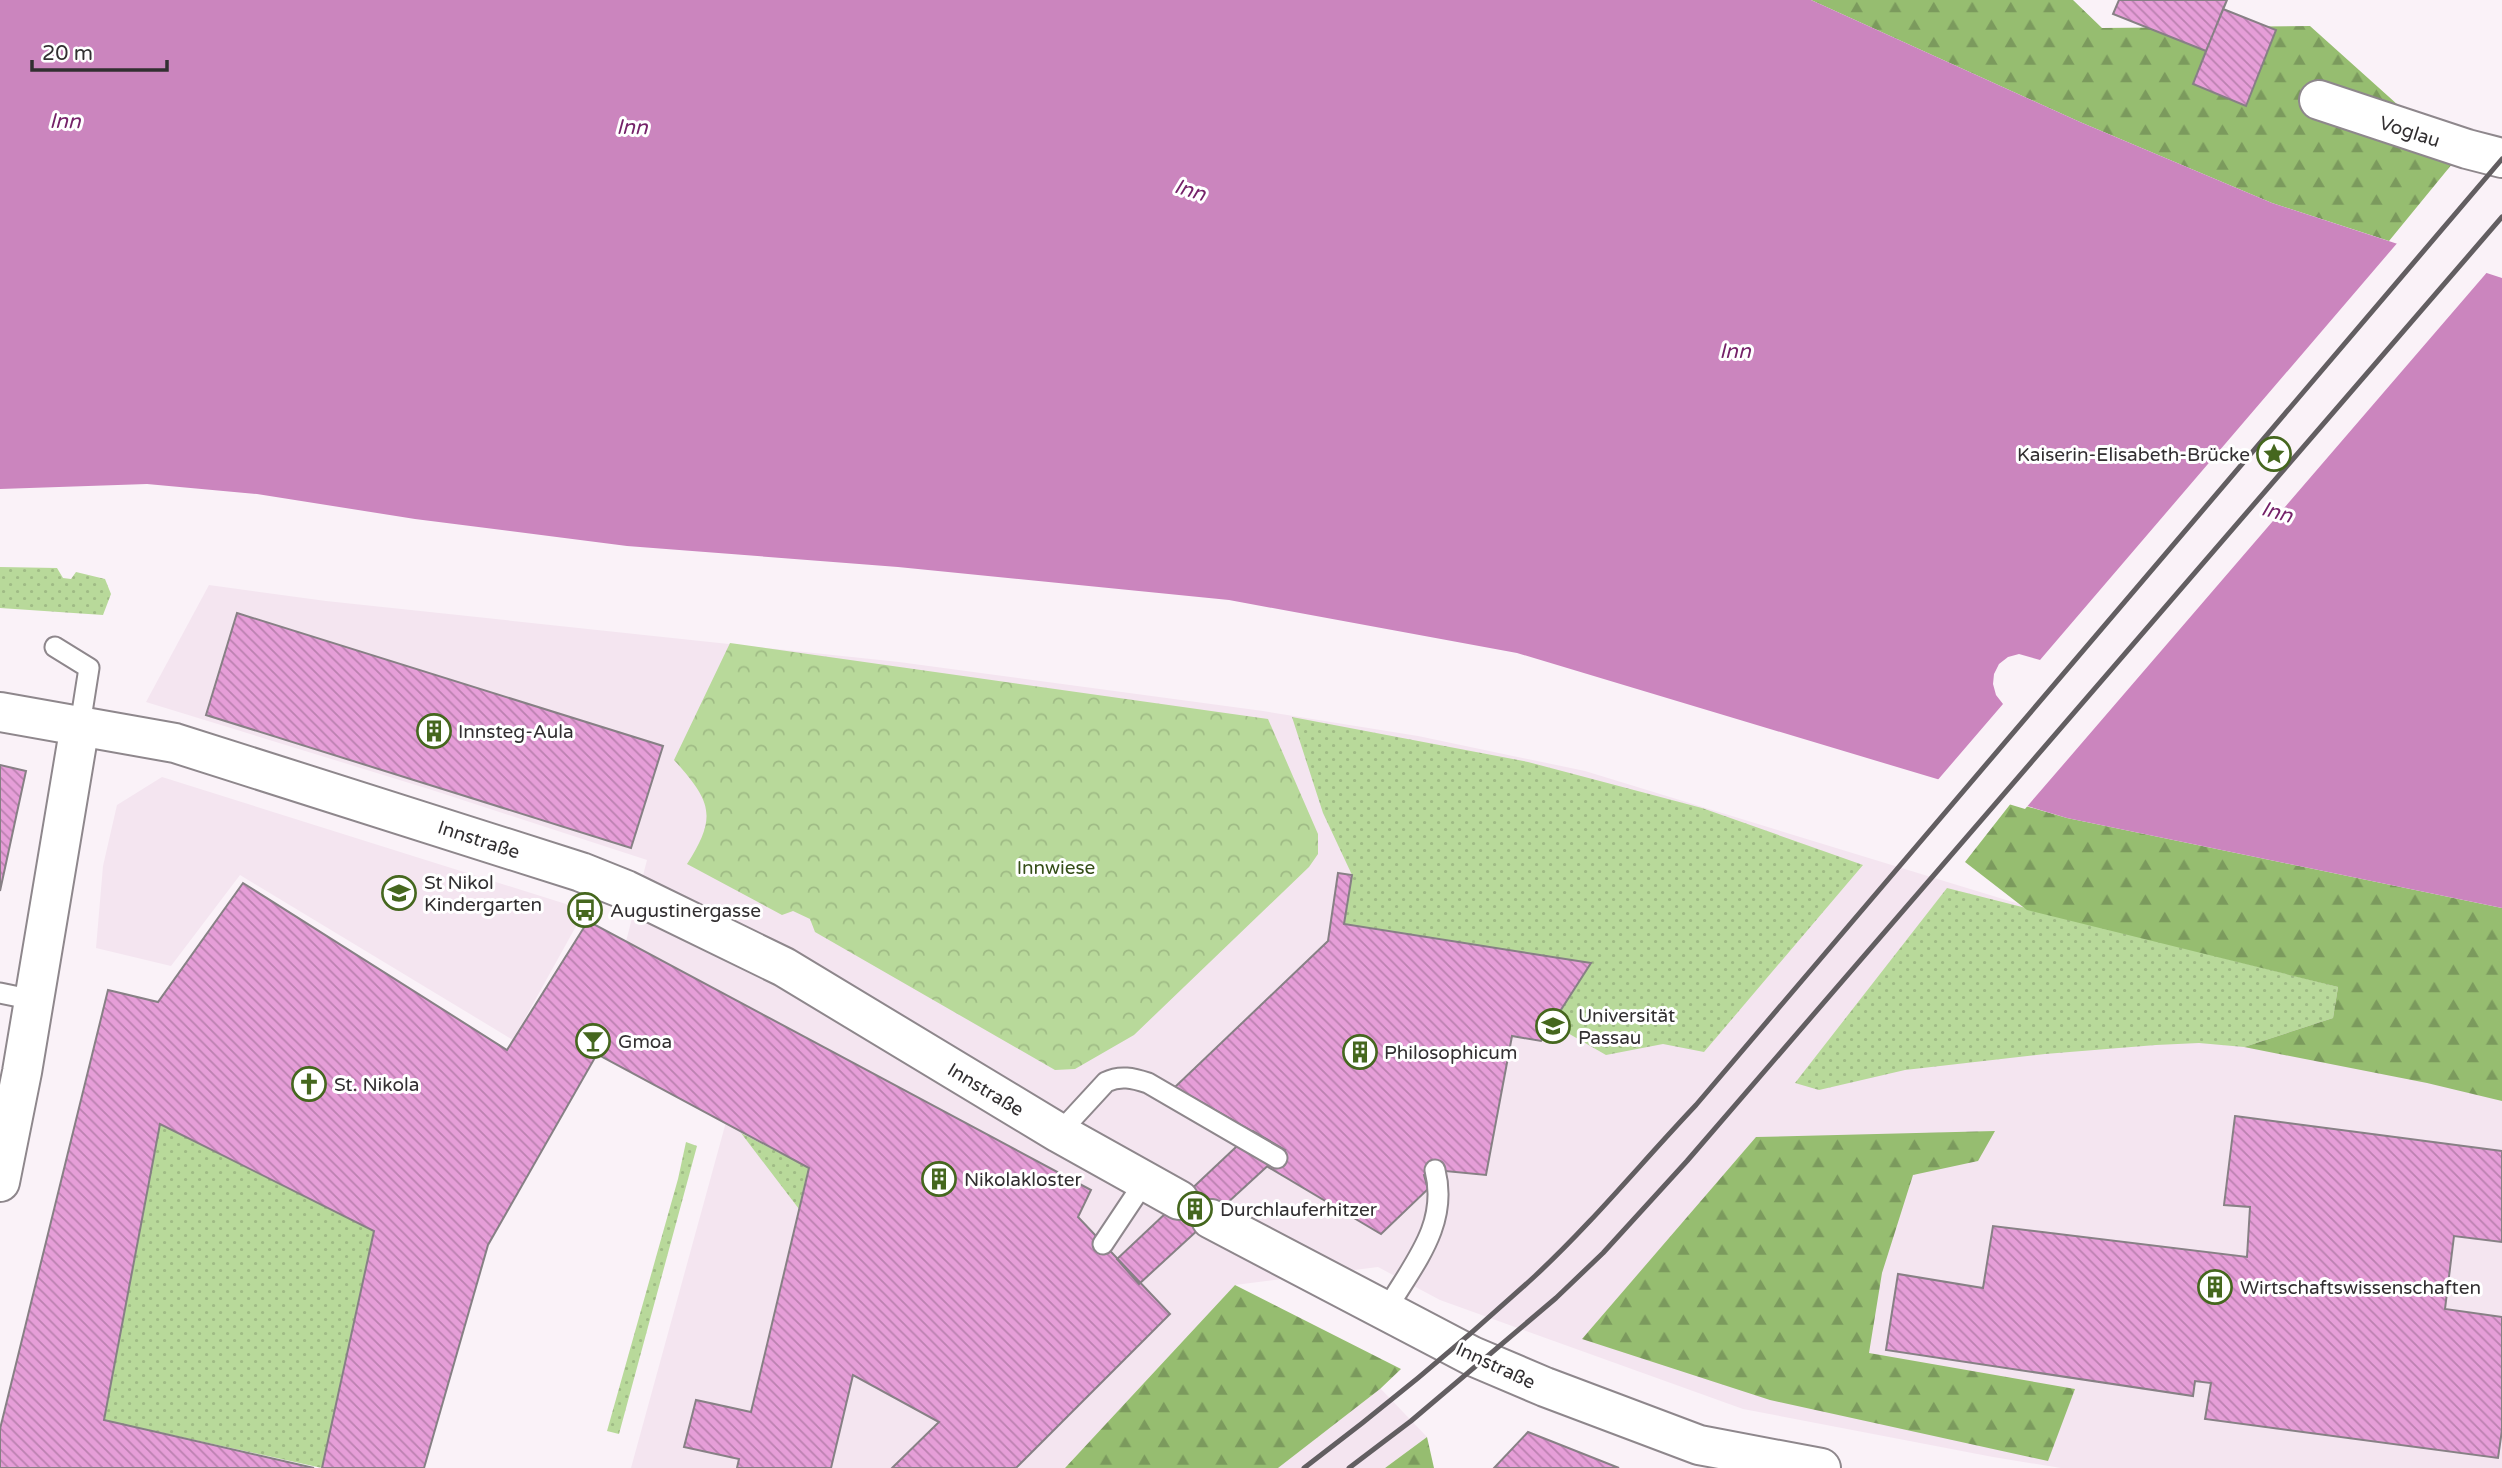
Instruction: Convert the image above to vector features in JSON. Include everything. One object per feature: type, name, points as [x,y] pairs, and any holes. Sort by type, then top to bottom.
[{"type":"street","name":"Voglau","points":[[2319,100],[2502,158]]},
{"type":"street","name":"Innstraße","points":[[0,712],[175,743],[581,872],[626,890],[784,967],[1059,1133],[1195,1209],[1472,1356],[1545,1387],[1699,1445],[1758,1463],[1821,1468]]},
{"type":"street","points":[[0,1180],[17,996],[80,725]]},
{"type":"lane","points":[[55,647],[89,668],[80,725]]},
{"type":"lane","points":[[1059,1133],[1105,1082],[1116,1077],[1148,1083],[1277,1158]]},
{"type":"lane","points":[[1387,1309],[1434,1229],[1439,1207],[1439,1185],[1435,1170]]},
{"type":"lane","points":[[1103,1244],[1145,1181]]},
{"type":"shaded area","name":"Universität Passau","points":[[209,585],[326,601],[899,662],[1263,711],[1418,736],[1585,771],[2055,915],[2502,999],[2502,1468],[2061,1468],[1993,1457],[1743,1409],[1440,1300],[1378,1267],[1235,1285],[1065,1468],[631,1468],[726,1122],[597,1054],[647,860],[146,702]]},
{"type":"shaded area","name":"St Nikol Kindergarten","points":[[162,777],[585,910],[513,1040],[240,875],[171,966],[96,948],[103,866],[117,805]]},
{"type":"shaded area","points":[[1380,1388],[1427,1437],[1385,1468],[1278,1468]]},
{"type":"green space","points":[[1811,0],[2073,0],[2102,28],[2310,26],[2457,158],[2389,241],[2272,203],[2080,122]]},
{"type":"green space","points":[[0,567],[57,568],[63,578],[71,579],[76,572],[105,579],[111,594],[103,615],[0,608]]},
{"type":"green space","name":"Innwiese","points":[[730,643],[1268,719],[1318,834],[1318,854],[1309,867],[1134,1035],[1075,1069],[1055,1070],[815,932],[810,919],[793,911],[782,915],[687,864],[703,833],[706,809],[696,787],[674,760]]},
{"type":"green space","points":[[1292,717],[1528,762],[1702,808],[1863,865],[1704,1052],[1663,1044],[1606,1055],[1552,1024],[1590,963],[1344,924],[1352,875],[1323,813]]},
{"type":"green space","points":[[2012,802],[2067,818],[2502,908],[2502,1101],[2427,1083],[2244,1047],[2333,1018],[2338,987],[2027,910],[1965,862]]},
{"type":"green space","points":[[1947,888],[2338,987],[2333,1018],[2244,1047],[2199,1043],[2156,1045],[1905,1070],[1819,1090],[1795,1083]]},
{"type":"green space","points":[[160,1124],[374,1231],[322,1468],[104,1420]]},
{"type":"green space","points":[[1995,1131],[1978,1161],[1913,1175],[1882,1273],[1869,1353],[2075,1389],[2048,1461],[1770,1400],[1582,1339],[1756,1137]]},
{"type":"green space","points":[[741,1133],[809,1168],[799,1209]]},
{"type":"green space","points":[[686,1142],[697,1146],[619,1434],[607,1431],[678,1179]]},
{"type":"green space","points":[[1235,1285],[1401,1369],[1380,1389],[1278,1468],[1065,1468]]},
{"type":"green space","points":[[1427,1437],[1434,1468],[1385,1468]]},
{"type":"water","name":"Inn","points":[[0,0],[1811,0],[2080,122],[2272,203],[2502,278],[2502,908],[2067,818],[1517,653],[1229,600],[898,567],[627,546],[415,519],[257,494],[147,484],[0,489]]},
{"type":"pier","points":[[2399,241],[2489,270],[2025,809],[1936,782],[2003,704],[1996,695],[1993,684],[1999,664],[2008,657],[2019,654],[2040,660]]},
{"type":"building","points":[[2119,0],[2227,0],[2223,9],[2276,30],[2246,106],[2193,84],[2206,51],[2113,14]]},
{"type":"building","points":[[2119,0],[2227,0],[2206,51],[2113,14]]},
{"type":"building","points":[[2223,9],[2276,30],[2246,106],[2193,84]]},
{"type":"building","name":"Innsteg-Aula","points":[[237,613],[663,746],[631,848],[206,715]]},
{"type":"building","points":[[0,765],[26,771],[0,891]]},
{"type":"building","name":"Philosophicum","points":[[1338,873],[1352,875],[1344,924],[1591,963],[1541,1041],[1512,1036],[1486,1175],[1435,1170],[1424,1175],[1428,1189],[1381,1234],[1268,1167],[1285,1150],[1175,1087],[1328,941]]},
{"type":"building","name":"Nikolakloster","points":[[243,883],[507,1050],[588,921],[1091,1190],[1078,1217],[1170,1314],[1016,1468],[892,1468],[939,1422],[853,1375],[831,1468],[737,1468],[739,1459],[684,1447],[696,1400],[751,1412],[809,1168],[597,1054],[488,1245],[424,1468],[322,1468],[374,1231],[160,1124],[104,1420],[314,1468],[0,1468],[0,1429],[108,990],[158,1002]]},
{"type":"building","name":"Wirtschaftswissenschaften","points":[[2235,1116],[2502,1151],[2502,1242],[2454,1236],[2445,1309],[2502,1317],[2502,1430],[2498,1458],[2205,1419],[2211,1383],[2195,1381],[2193,1396],[1886,1350],[1898,1274],[1983,1288],[1993,1226],[2247,1257],[2250,1207],[2224,1205]]},
{"type":"building","name":"Durchlauferhitzer","points":[[1253,1131],[1285,1150],[1139,1284],[1117,1259]]},
{"type":"building","points":[[1528,1432],[1619,1468],[1494,1468]]},
{"type":"railway","points":[[1304,1468],[1393,1399],[1479,1326],[1556,1256],[1617,1192],[1696,1105],[2502,159]]},
{"type":"railway","points":[[1349,1468],[1411,1421],[1556,1298],[1603,1253],[1687,1161],[2502,217]]},
{"type":"place","name":"Kaiserin-Elisabeth-Brücke","points":[[2274,454]]},
{"type":"place","name":"Innsteg-Aula","points":[[434,731]]},
{"type":"place","name":"St Nikol Kindergarten","points":[[399,893]]},
{"type":"place","name":"Augustinergasse","points":[[585,910]]},
{"type":"place","name":"Universität Passau","points":[[1553,1026]]},
{"type":"place","name":"Gmoa","points":[[593,1041]]},
{"type":"place","name":"Philosophicum","points":[[1360,1052]]},
{"type":"place","name":"St. Nikola","points":[[309,1084]]},
{"type":"place","name":"Nikolakloster","points":[[939,1179]]},
{"type":"place","name":"Durchlauferhitzer","points":[[1195,1209]]},
{"type":"place","name":"Wirtschaftswissenschaften","points":[[2215,1287]]}]
